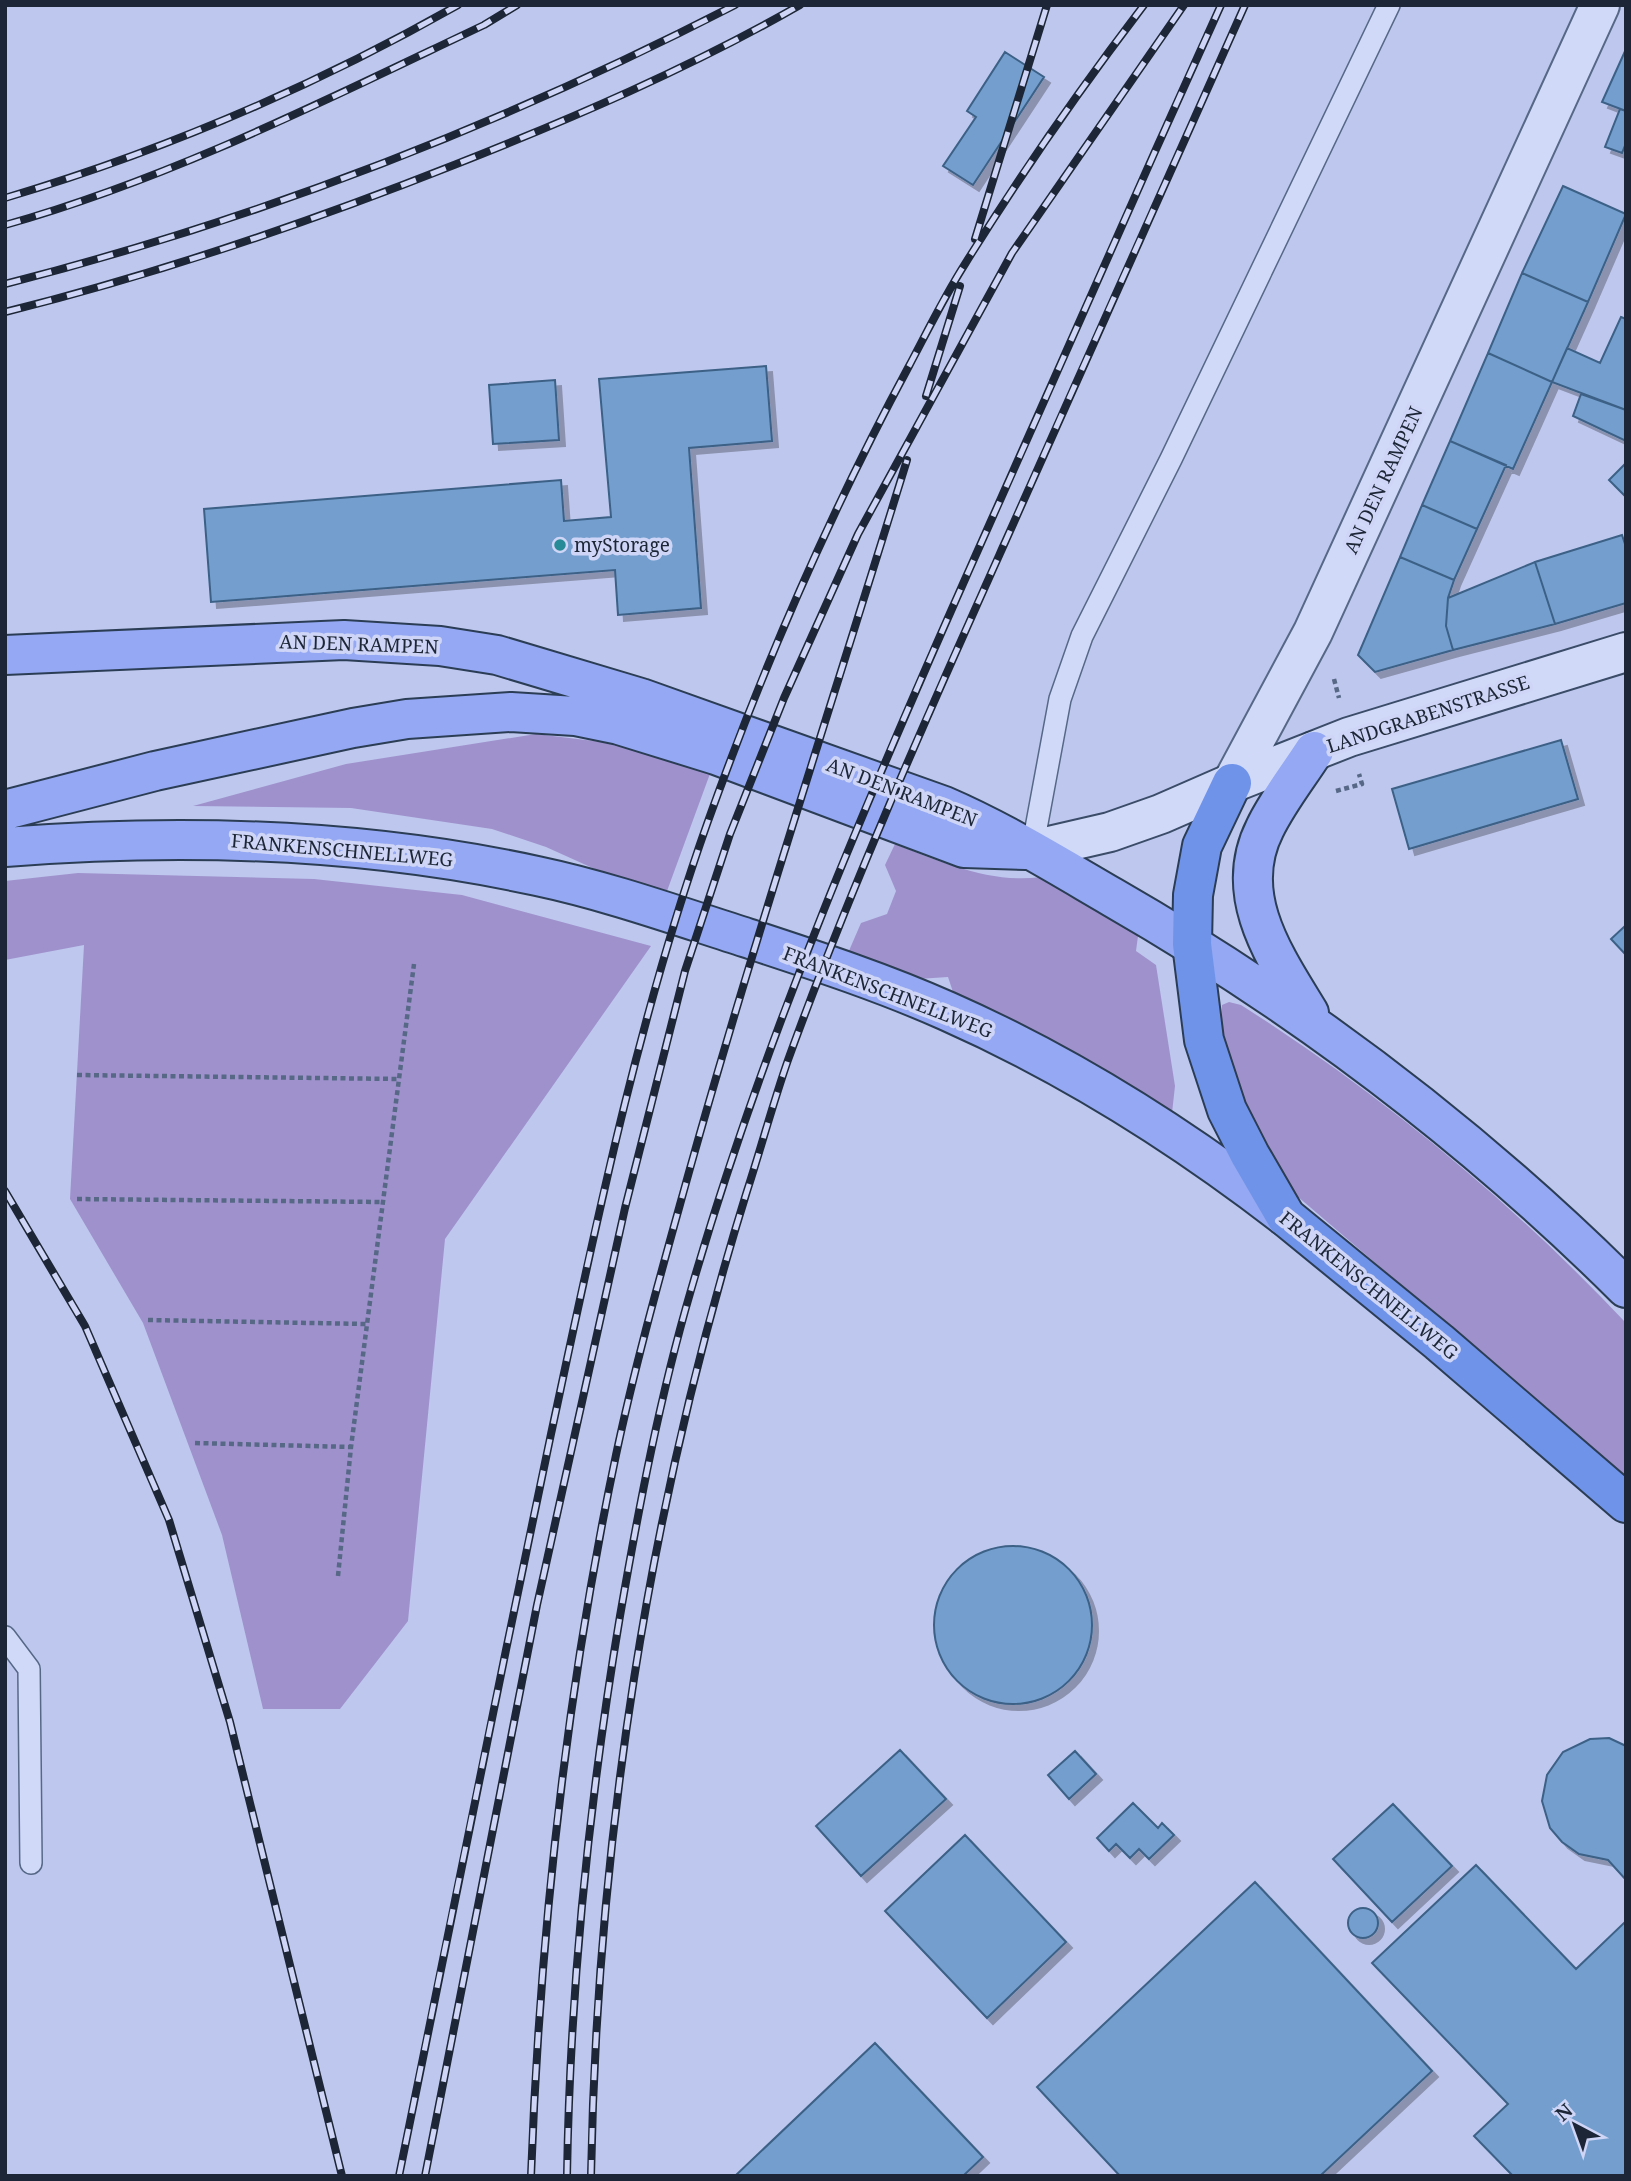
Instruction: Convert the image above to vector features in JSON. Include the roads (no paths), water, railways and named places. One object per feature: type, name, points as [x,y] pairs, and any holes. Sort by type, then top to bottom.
[{"type":"highway","points":[[1232,783],[1202,846],[1193,895],[1192,944],[1204,1040],[1219,1088],[1250,1155],[1286,1217]]},
{"type":"highway","name":"FRANKENSCHNELLWEG","points":[[1286,1217],[1439,1342],[1626,1503]]},
{"type":"main road","name":"AN DEN RAMPEN","points":[[5,655],[344,640],[440,646],[497,655],[641,698],[944,806],[1032,850]]},
{"type":"main road","points":[[5,810],[168,768],[353,728],[448,715],[522,713],[575,716],[668,740],[964,848],[1032,850],[1192,944],[1315,1024],[1458,1136],[1527,1195],[1626,1288]]},
{"type":"main road","points":[[1314,751],[1265,829],[1252,863],[1252,881],[1258,920],[1266,939],[1315,1024]]},
{"type":"main road","name":"FRANKENSCHNELLWEG","points":[[5,847],[166,839],[278,841],[457,861],[537,876],[627,900],[817,961],[943,1009],[990,1031],[1062,1067],[1144,1115],[1286,1217]]},
{"type":"street","name":"AN DEN RAMPEN","points":[[1232,783],[1313,632],[1600,5]]},
{"type":"street","name":"LANDGRABENSTRASSE","points":[[1232,783],[1384,725],[1626,652]]},
{"type":"street","points":[[1032,850],[1148,819],[1232,783]]},
{"type":"lane","points":[[1032,850],[1060,699],[1082,636],[1171,459],[1389,5]]},
{"type":"lane","points":[[5,1637],[29,1669],[31,1863]]},
{"type":"railway","points":[[5,198],[64,180],[180,138],[237,114],[349,63],[458,5]]},
{"type":"railway","points":[[5,225],[67,206],[189,161],[367,81],[484,25],[517,5]]},
{"type":"railway","points":[[5,284],[193,230],[378,165],[558,90],[735,5]]},
{"type":"railway","points":[[5,312],[176,264],[399,186],[630,91],[716,50],[800,5]]},
{"type":"railway","points":[[975,239],[1047,5]]},
{"type":"railway","points":[[399,2176],[601,1203],[659,974],[707,824],[799,591],[880,421],[936,315],[965,264],[1029,165],[1144,5]]},
{"type":"railway","points":[[425,2176],[537,1605],[625,1208],[685,971],[730,834],[784,698],[858,534],[1012,253],[1184,5]]},
{"type":"railway","points":[[567,2176],[577,1965],[599,1755],[620,1616],[643,1492],[660,1411],[691,1290],[753,1098],[787,1004],[862,817],[941,633],[1221,5]]},
{"type":"railway","points":[[591,2176],[595,2051],[604,1926],[634,1678],[682,1432],[712,1311],[747,1191],[788,1060],[892,798],[1245,5]]},
{"type":"railway","points":[[926,396],[960,286]]},
{"type":"railway","points":[[531,2176],[541,1994],[558,1814],[583,1634],[616,1455],[650,1313],[715,1083],[907,460]]},
{"type":"railway","points":[[5,1191],[85,1326],[169,1520],[230,1722],[342,2176]]},
{"type":"place","name":"myStorage","points":[[560,545]]}]
